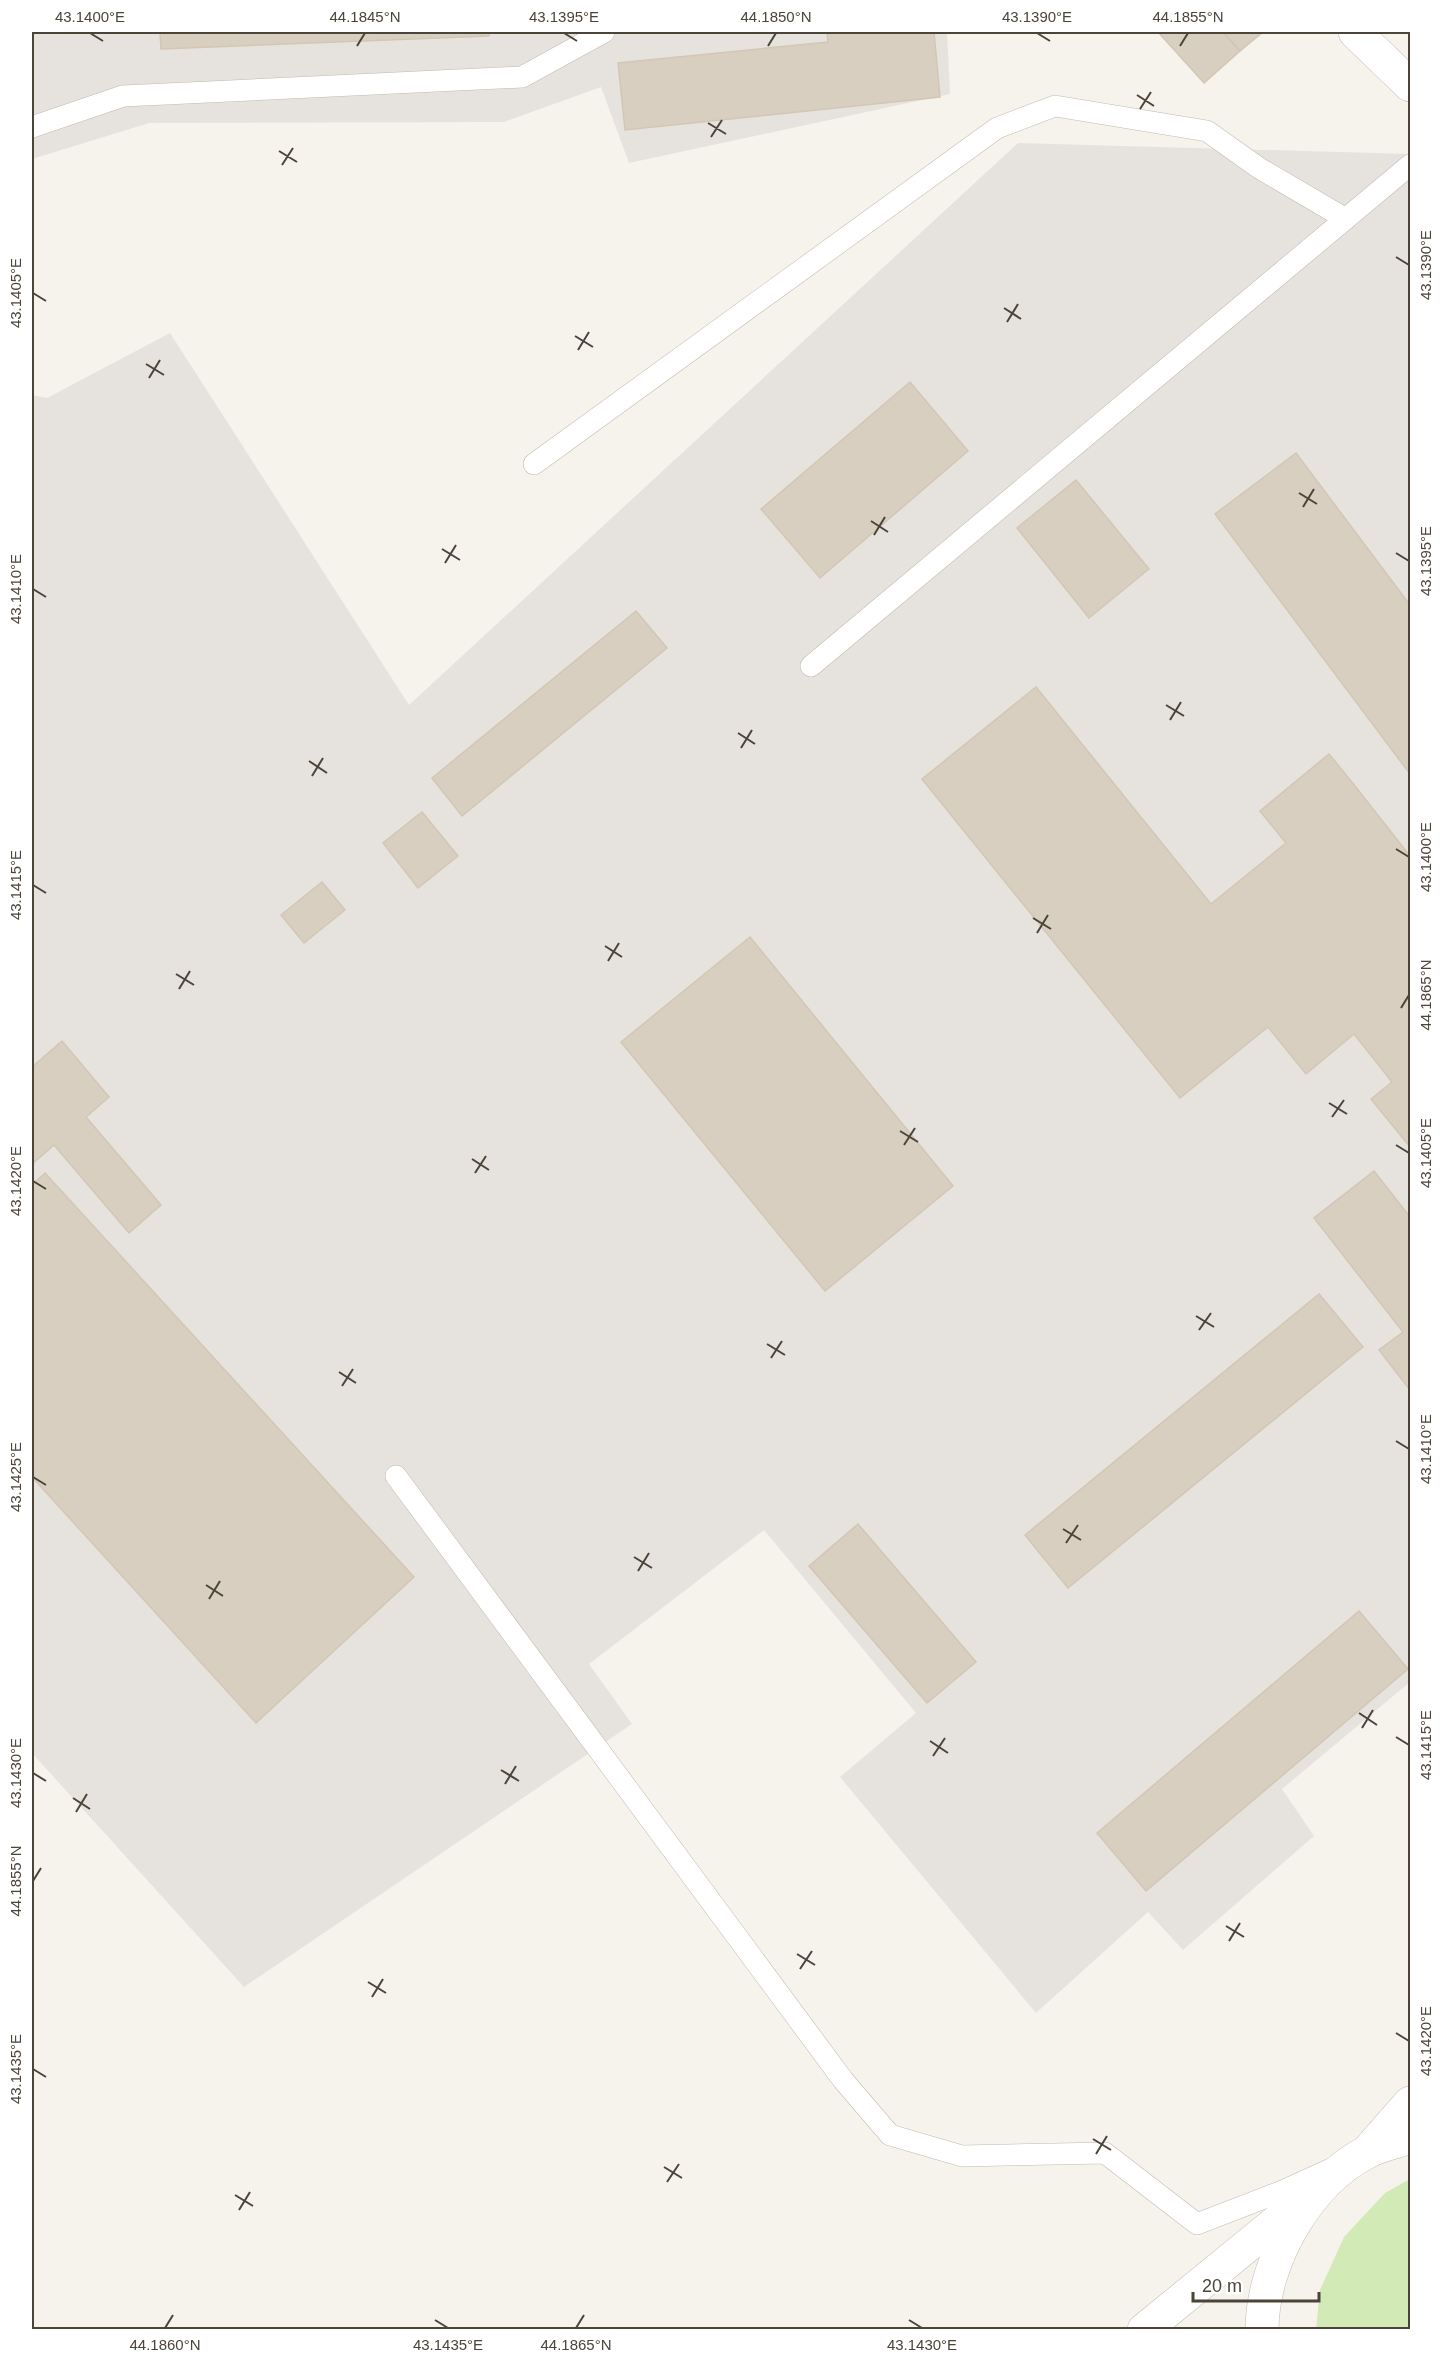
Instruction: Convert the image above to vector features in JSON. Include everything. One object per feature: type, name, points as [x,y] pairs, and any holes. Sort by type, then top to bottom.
[{"type":"street","points":[[1355,32],[1410,85]]},
{"type":"street","points":[[1367,2152],[1410,2103]]},
{"type":"street","points":[[1144,2330],[1335,2174],[1367,2152],[1410,2114]]},
{"type":"street","points":[[1367,2152],[1410,2138]]},
{"type":"street","points":[[1262,2330],[1270,2276],[1286,2237],[1309,2202],[1335,2174]]},
{"type":"lane","points":[[32,127],[123,96],[522,77],[604,32]]},
{"type":"lane","points":[[534,464],[997,128],[1054,106],[1207,131],[1259,168],[1346,219]]},
{"type":"lane","points":[[811,666],[1410,165]]},
{"type":"lane","points":[[396,1476],[843,2080],[890,2135],[962,2156],[1105,2153],[1197,2224],[1280,2192],[1367,2152]]},
{"type":"shaded area","points":[[32,32],[947,32],[950,94],[629,163],[601,87],[504,122],[149,123],[32,159]]},
{"type":"shaded area","points":[[1018,143],[1410,154],[1410,1682],[1282,1789],[1314,1836],[1183,1950],[1148,1912],[1036,2013],[840,1777],[916,1713],[764,1530],[589,1664],[632,1724],[244,1987],[32,1753],[32,395],[47,398],[170,333],[409,705]]},
{"type":"green space","points":[[1410,2179],[1410,2329],[1316,2329],[1320,2290],[1344,2237],[1385,2193]]},
{"type":"building","points":[[160,32],[489,32],[489,36],[161,49]]},
{"type":"building","points":[[827,32],[934,32],[940,97],[625,130],[618,63],[828,42]]},
{"type":"building","points":[[1158,32],[1223,32],[1240,51],[1204,83]]},
{"type":"building","points":[[1223,32],[1263,32],[1240,51]]},
{"type":"building","points":[[910,382],[968,451],[820,578],[761,509]]},
{"type":"building","points":[[1296,453],[1410,605],[1410,774],[1215,514]]},
{"type":"building","points":[[1076,480],[1149,569],[1089,618],[1017,528]]},
{"type":"building","points":[[636,611],[667,648],[462,816],[432,778]]},
{"type":"building","points":[[1036,687],[1211,904],[1286,843],[1260,811],[1329,754],[1410,856],[1410,1147],[1371,1099],[1392,1082],[1354,1034],[1306,1074],[1268,1027],[1180,1098],[922,779]]},
{"type":"building","points":[[422,812],[458,856],[418,888],[383,843]]},
{"type":"building","points":[[322,882],[345,910],[304,943],[281,915]]},
{"type":"building","points":[[750,937],[953,1186],[825,1291],[621,1042]]},
{"type":"building","points":[[62,1041],[109,1097],[86,1117],[161,1205],[129,1233],[54,1145],[32,1164],[32,1067]]},
{"type":"building","points":[[1374,1171],[1410,1217],[1410,1390],[1379,1350],[1403,1332],[1314,1218]]},
{"type":"building","points":[[45,1173],[414,1577],[256,1723],[32,1477],[32,1185]]},
{"type":"building","points":[[1319,1294],[1363,1347],[1068,1588],[1025,1535]]},
{"type":"building","points":[[858,1524],[976,1662],[927,1703],[809,1566]]},
{"type":"building","points":[[1359,1611],[1408,1669],[1146,1891],[1097,1833]]}]
